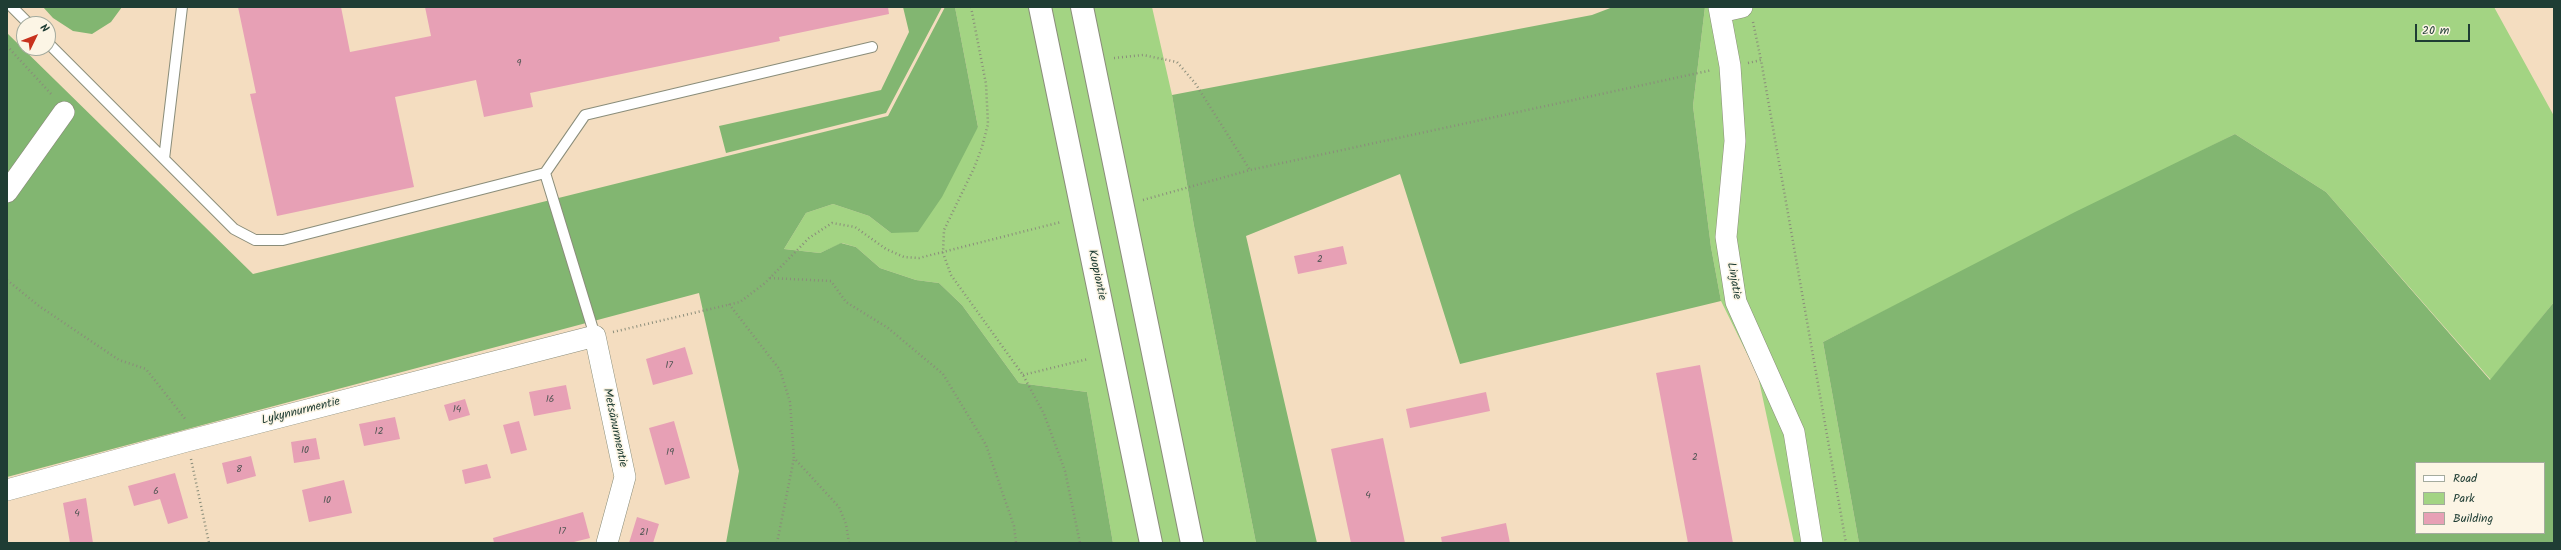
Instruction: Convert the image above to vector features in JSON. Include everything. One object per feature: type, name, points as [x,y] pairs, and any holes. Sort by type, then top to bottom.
[{"type":"highway","name":"Kuopiontie","points":[[1040,7],[1151,543]]},
{"type":"highway","points":[[1082,7],[1192,543]]},
{"type":"street","points":[[1720,9],[1747,11]]},
{"type":"street","name":"Linjatie","points":[[1720,9],[1730,66],[1735,141],[1726,237],[1736,302],[1794,432],[1812,543]]},
{"type":"street","points":[[7,192],[62,115]]},
{"type":"street","name":"Lykynnurmentie","points":[[7,490],[193,439],[595,336]]},
{"type":"street","name":"Metsänurmentie","points":[[595,336],[625,477],[607,543]]},
{"type":"lane","points":[[12,7],[21,16]]},
{"type":"lane","points":[[164,158],[182,7]]},
{"type":"lane","points":[[56,51],[234,229],[255,240],[283,240],[545,173],[585,115],[872,47]]},
{"type":"lane","points":[[545,173],[595,336]]},
{"type":"path","points":[[971,7],[986,84],[988,124],[982,147],[974,168],[944,230],[943,253],[951,275],[1023,375],[1053,434],[1065,471],[1080,543]]},
{"type":"path","points":[[1747,11],[1761,60],[1846,543]]},
{"type":"path","points":[[7,46],[52,96],[62,115]]},
{"type":"path","points":[[1114,58],[1143,55],[1176,62],[1195,83],[1250,170]]},
{"type":"path","points":[[1143,200],[1250,170],[1761,60]]},
{"type":"path","points":[[595,336],[740,302],[770,278],[810,238],[832,223],[855,227],[886,249],[904,257],[919,258],[1061,222]]},
{"type":"path","points":[[770,278],[831,281],[846,302],[888,328],[943,374],[986,445],[1014,526],[1016,543]]},
{"type":"path","points":[[7,280],[39,306],[119,360],[146,369],[193,439],[209,543]]},
{"type":"path","points":[[729,304],[780,370],[790,402],[794,458],[777,543]]},
{"type":"path","points":[[1023,375],[1088,360]]},
{"type":"path","points":[[794,458],[839,507],[846,524],[849,543]]},
{"type":"green space","points":[[43,7],[122,7],[111,22],[92,34],[73,31],[56,20],[56,16],[51,16]]},
{"type":"green space","points":[[903,7],[942,7],[886,113],[726,153],[719,126],[881,90],[909,32]]},
{"type":"green space","points":[[945,7],[955,7],[978,127],[942,197],[918,232],[891,233],[869,216],[833,204],[806,213],[784,249],[820,253],[841,243],[856,247],[880,268],[916,280],[939,283],[962,305],[1019,383],[1087,392],[1113,543],[726,543],[739,471],[699,293],[7,477],[7,33],[16,42],[16,56],[30,56],[253,274],[888,116]]},
{"type":"green space","points":[[955,7],[1152,7],[1172,95],[1194,226],[1256,543],[1113,543],[1087,392],[1019,383],[962,305],[939,283],[916,280],[880,268],[856,247],[842,243],[820,253],[784,249],[806,213],[833,204],[869,216],[891,233],[978,127]]},
{"type":"green space","points":[[1613,7],[1705,7],[1693,106],[1711,247],[1721,301],[1460,364],[1400,174],[1246,236],[1317,543],[1256,543],[1194,226],[1172,95],[1592,15]]},
{"type":"green space","points":[[1705,7],[2494,7],[2554,116],[2554,302],[2491,380],[2326,192],[2235,134],[1823,342],[1859,543],[1794,543],[1758,376],[1721,301],[1711,247],[1693,106]]},
{"type":"green space","points":[[2235,134],[2326,192],[2490,380],[2554,302],[2554,543],[1859,543],[1823,342],[2075,212]]},
{"type":"building","points":[[238,7],[341,7],[350,52],[431,36],[425,7],[888,7],[889,14],[779,37],[780,41],[530,93],[533,107],[484,117],[476,80],[395,97],[414,187],[277,216],[250,94],[256,93]]},
{"type":"building","points":[[1343,246],[1347,264],[1298,274],[1294,256]]},
{"type":"building","points":[[685,347],[693,374],[653,385],[646,359]]},
{"type":"building","points":[[1700,365],[1733,543],[1688,543],[1656,373]]},
{"type":"building","points":[[566,385],[571,409],[534,416],[529,392]]},
{"type":"building","points":[[1486,392],[1490,411],[1410,428],[1406,409]]},
{"type":"building","points":[[465,399],[470,415],[449,421],[444,405]]},
{"type":"building","points":[[395,417],[400,439],[364,446],[359,424]]},
{"type":"building","points":[[519,421],[527,450],[511,454],[503,425]]},
{"type":"building","points":[[674,421],[690,478],[665,485],[649,428]]},
{"type":"building","points":[[316,438],[320,459],[294,463],[291,442]]},
{"type":"building","points":[[1383,438],[1405,543],[1351,543],[1331,449]]},
{"type":"building","points":[[251,456],[256,476],[227,484],[222,463]]},
{"type":"building","points":[[487,464],[491,478],[465,484],[462,470]]},
{"type":"building","points":[[175,473],[188,518],[168,524],[160,499],[134,506],[128,486]]},
{"type":"building","points":[[344,480],[352,513],[309,522],[302,490]]},
{"type":"building","points":[[86,498],[93,543],[70,543],[63,503]]},
{"type":"building","points":[[583,512],[590,538],[570,543],[494,543],[493,538]]},
{"type":"building","points":[[637,517],[659,524],[653,543],[629,543]]},
{"type":"building","points":[[1506,523],[1510,543],[1442,543],[1441,537]]}]
